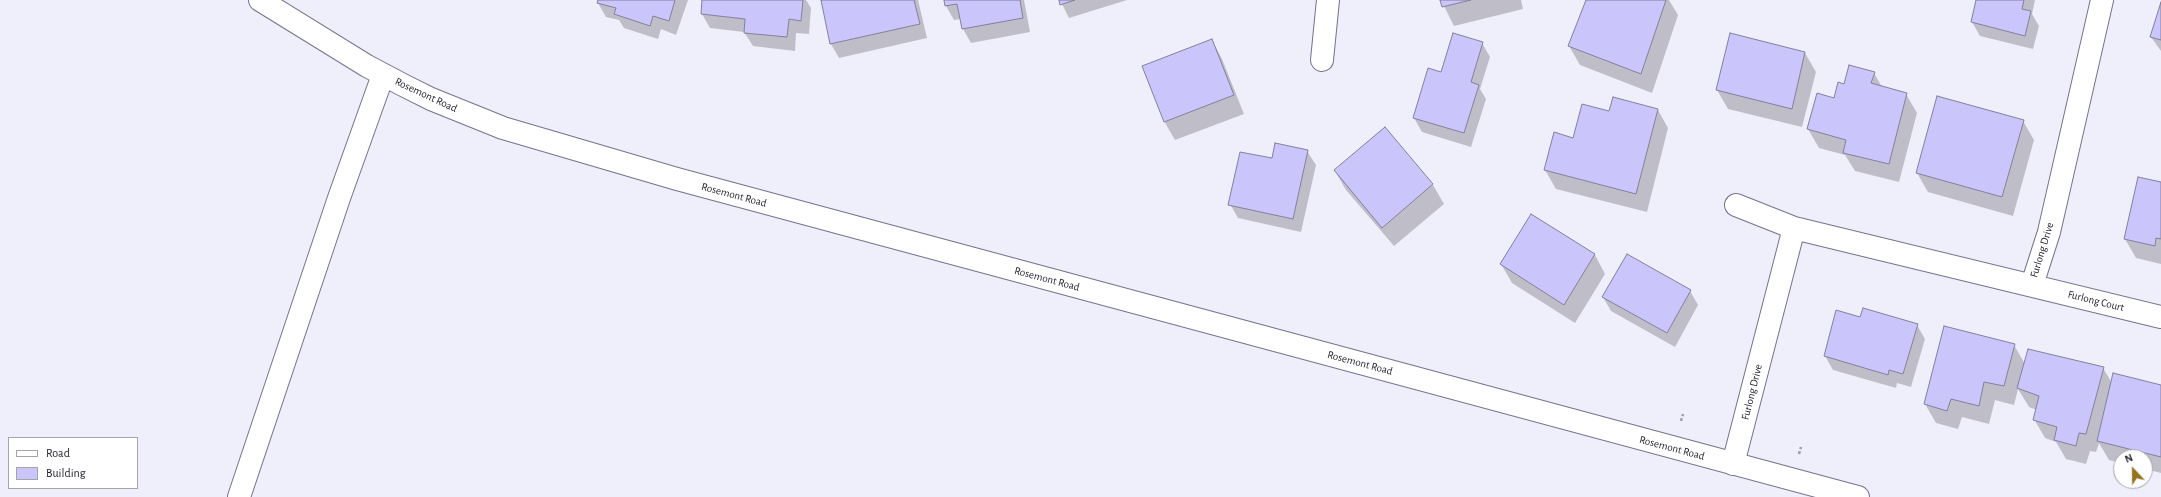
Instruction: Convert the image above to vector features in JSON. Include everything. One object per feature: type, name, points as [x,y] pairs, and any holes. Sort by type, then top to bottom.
[{"type":"main road","name":"Rosemont Road","points":[[260,0],[383,75],[431,99],[503,128],[677,179],[1858,497]]},
{"type":"main road","points":[[1322,60],[1328,0]]},
{"type":"main road","name":"Furlong Drive","points":[[1736,204],[1794,228],[2032,285],[2049,232],[2102,0]]},
{"type":"main road","points":[[239,497],[339,198],[383,75]]},
{"type":"main road","name":"Furlong Drive","points":[[1733,464],[1794,228]]},
{"type":"main road","name":"Furlong Court","points":[[2032,285],[2161,317]]},
{"type":"building","points":[[598,0],[675,0],[669,21],[653,16],[650,26],[614,14],[616,8],[597,3]]},
{"type":"building","points":[[702,0],[803,0],[801,21],[789,19],[787,37],[744,33],[745,19],[701,14]]},
{"type":"building","points":[[821,0],[914,0],[920,24],[830,44]]},
{"type":"building","points":[[944,0],[1020,0],[1023,18],[962,29],[957,4],[945,6]]},
{"type":"building","points":[[1059,0],[1075,0],[1060,5]]},
{"type":"building","points":[[1440,0],[1471,0],[1442,7]]},
{"type":"building","points":[[1586,0],[1666,0],[1641,74],[1568,46]]},
{"type":"building","points":[[1976,0],[2024,0],[2022,9],[2031,11],[2025,36],[1971,22]]},
{"type":"building","points":[[2161,2],[2161,40],[2150,37]]},
{"type":"building","points":[[1453,33],[1483,42],[1471,82],[1479,85],[1464,133],[1413,118],[1428,68],[1441,72]]},
{"type":"building","points":[[1730,33],[1805,52],[1792,109],[1716,90]]},
{"type":"building","points":[[1212,39],[1234,95],[1164,122],[1142,66]]},
{"type":"building","points":[[1849,65],[1875,72],[1871,83],[1907,93],[1889,164],[1843,153],[1846,140],[1807,129],[1817,93],[1834,98],[1838,82],[1844,84]]},
{"type":"building","points":[[1937,96],[2024,120],[2002,197],[1916,173]]},
{"type":"building","points":[[1613,97],[1658,109],[1636,194],[1544,170],[1554,132],[1573,138],[1582,104],[1609,111]]},
{"type":"building","points":[[1385,127],[1433,184],[1382,228],[1334,170]]},
{"type":"building","points":[[1275,143],[1308,150],[1293,219],[1228,205],[1240,152],[1272,158]]},
{"type":"building","points":[[2138,177],[2161,182],[2161,239],[2156,238],[2155,246],[2124,239]]},
{"type":"building","points":[[1531,214],[1595,254],[1564,305],[1500,264]]},
{"type":"building","points":[[1627,254],[1691,290],[1667,333],[1602,297]]},
{"type":"building","points":[[1863,308],[1918,324],[1903,374],[1889,370],[1888,375],[1824,356],[1836,310],[1860,317]]},
{"type":"building","points":[[1944,326],[2015,344],[2004,386],[1984,382],[1979,406],[1951,399],[1947,411],[1924,404]]},
{"type":"building","points":[[2028,349],[2104,367],[2086,434],[2079,433],[2076,446],[2054,440],[2057,427],[2033,420],[2039,396],[2017,388]]},
{"type":"building","points":[[2113,373],[2161,385],[2161,457],[2153,455],[2153,449],[2129,449],[2097,441]]}]
